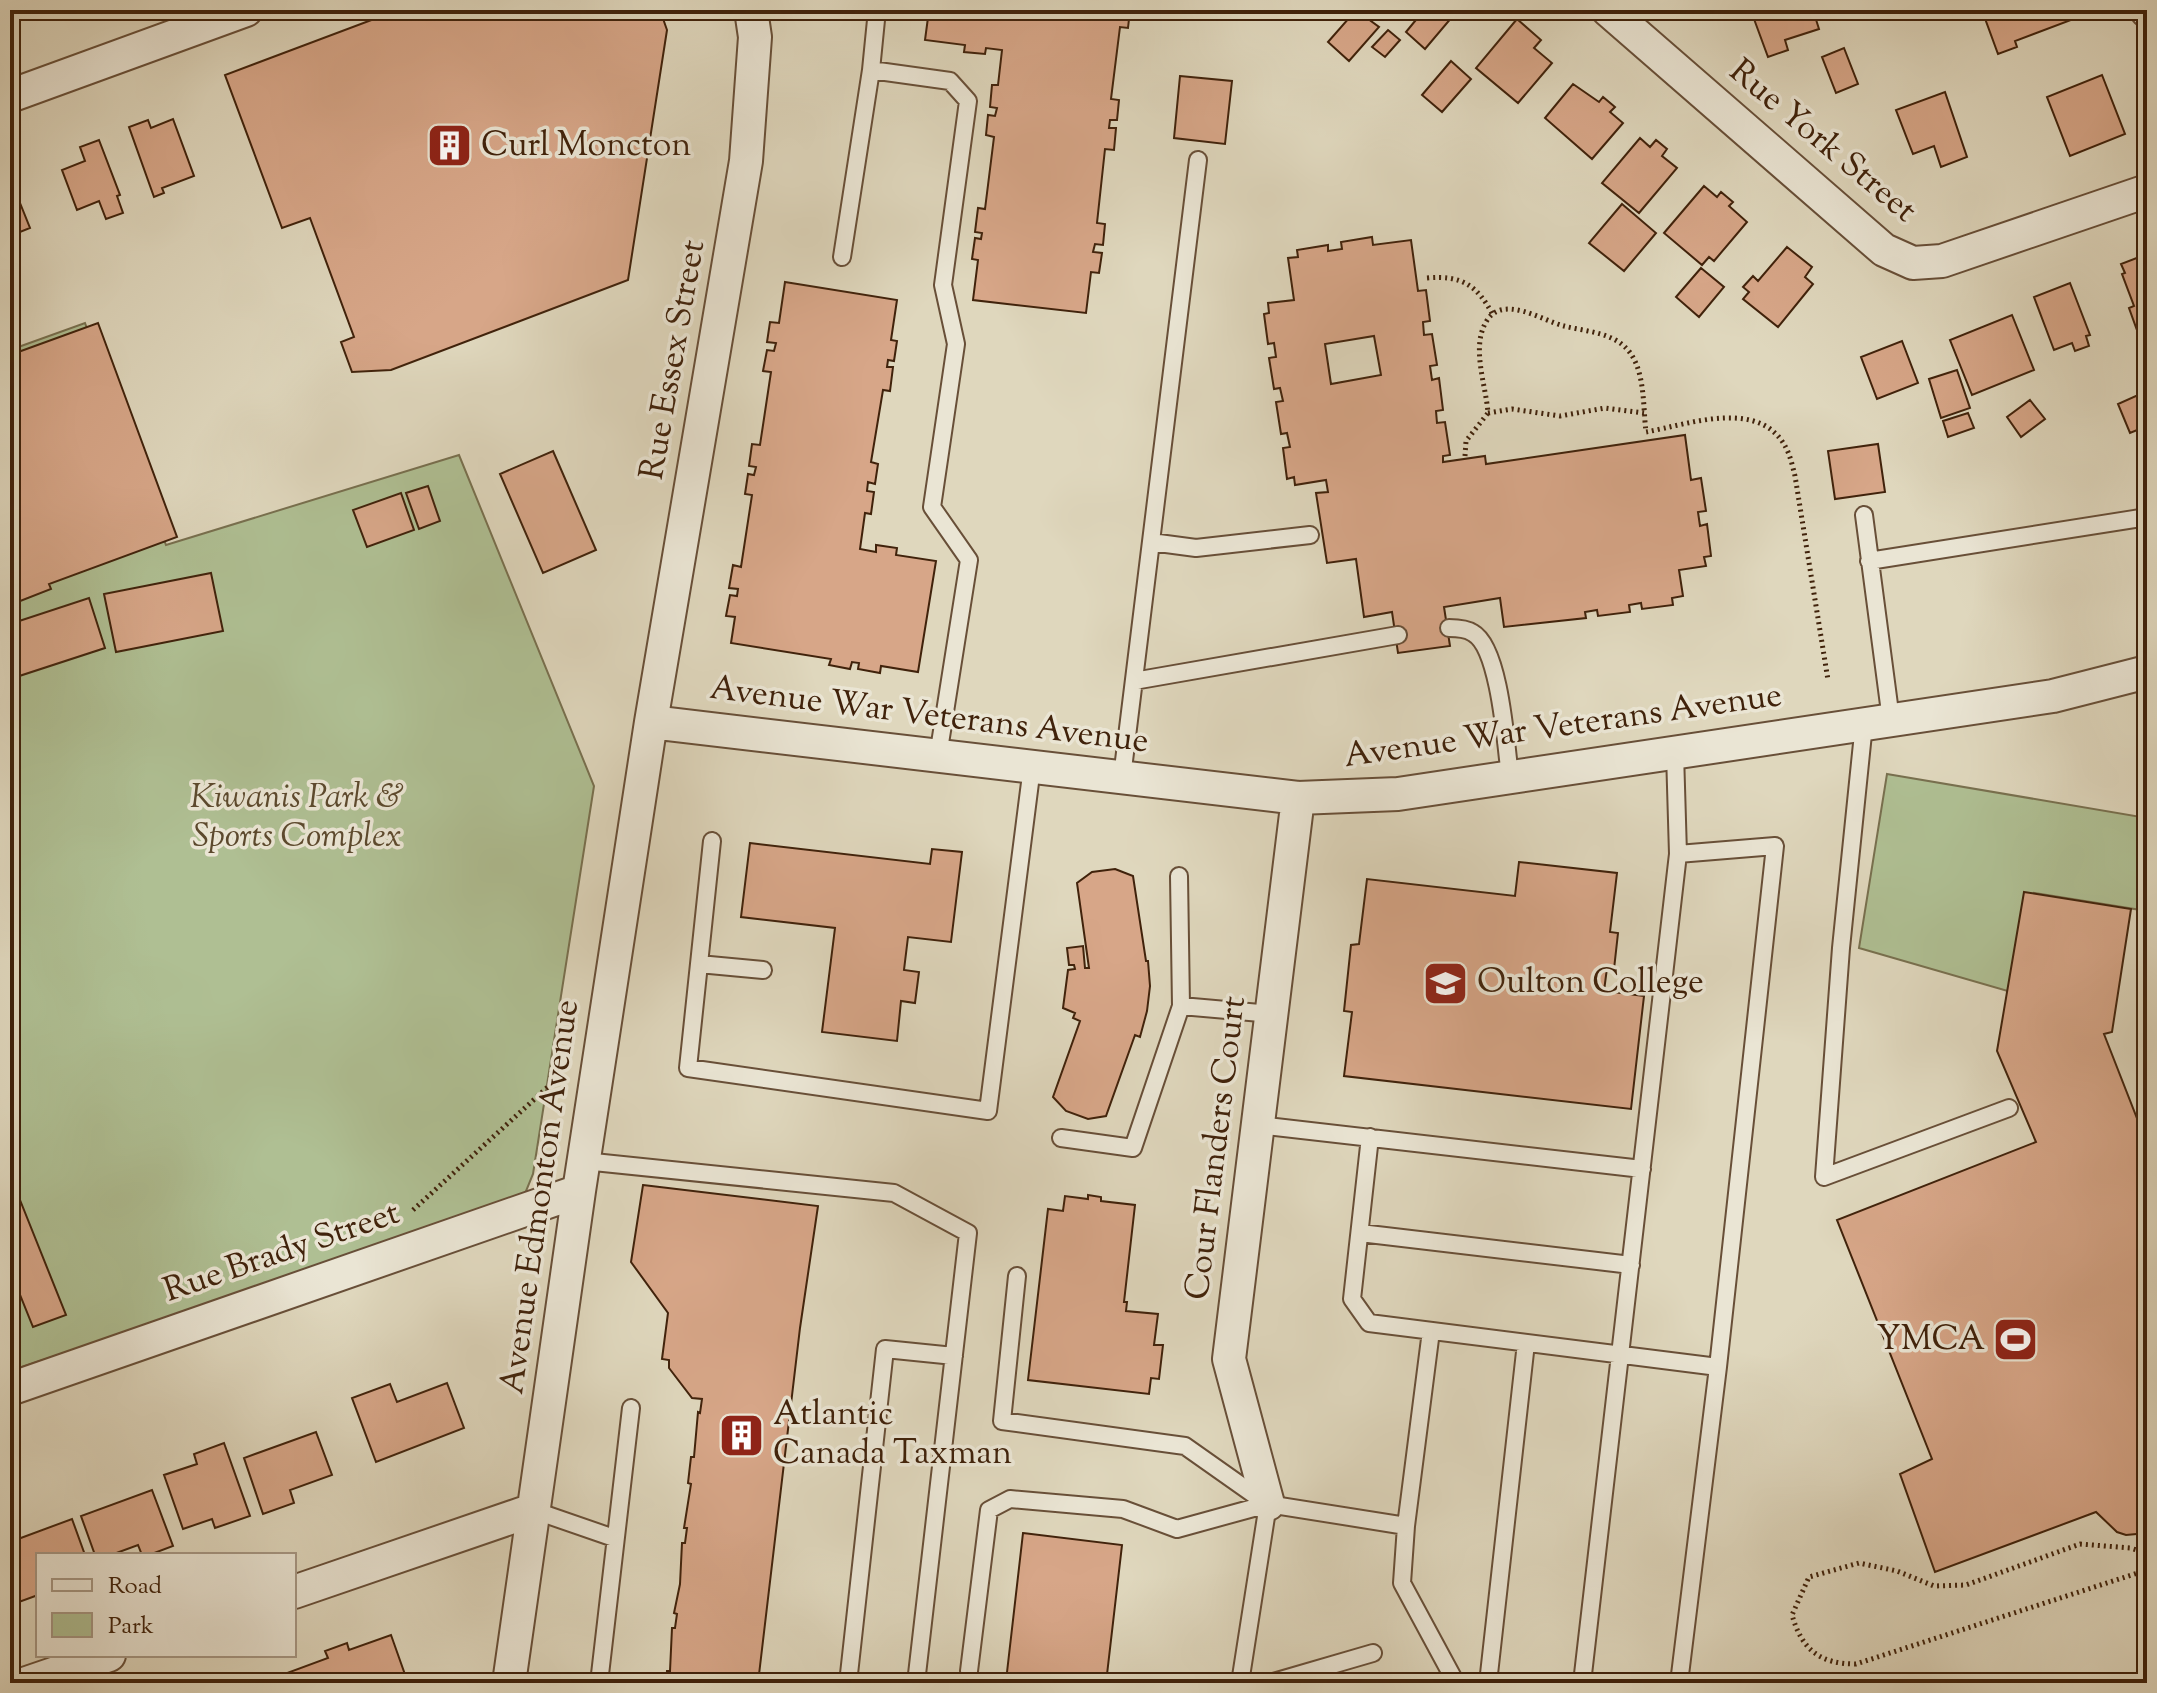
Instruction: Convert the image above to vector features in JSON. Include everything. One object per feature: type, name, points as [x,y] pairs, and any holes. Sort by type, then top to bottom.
[{"type":"street","points":[[10,96],[246,10]]},
{"type":"street","name":"Rue Essex Street","points":[[651,722],[746,161],[755,37],[751,10]]},
{"type":"street","name":"Rue York Street","points":[[1608,10],[1884,250],[1913,263],[1942,261],[2147,191]]},
{"type":"street","name":"Avenue War Veterans Avenue","points":[[651,722],[1298,798],[1398,794],[1675,753],[2053,696],[2147,672]]},
{"type":"street","name":"Avenue Edmonton Avenue","points":[[509,1683],[581,1176],[651,722]]},
{"type":"street","name":"Cour Flanders Court","points":[[1268,1504],[1229,1359],[1298,798]]},
{"type":"street","name":"Rue Brady Street","points":[[10,1389],[581,1176]]},
{"type":"street","points":[[296,1591],[533,1510]]},
{"type":"street","points":[[27,1683],[103,1657]]},
{"type":"lane","points":[[842,257],[871,70],[877,10]]},
{"type":"lane","points":[[871,70],[950,81],[968,101],[943,285],[956,344],[932,507],[969,560],[938,756]]},
{"type":"lane","points":[[1122,777],[1198,160]]},
{"type":"lane","points":[[1864,515],[1878,722],[1841,948],[1824,1177],[2009,1108]]},
{"type":"lane","points":[[1869,561],[2147,517]]},
{"type":"lane","points":[[1151,542],[1196,548],[1310,535]]},
{"type":"lane","points":[[1449,628],[1474,633],[1494,665],[1510,777]]},
{"type":"lane","points":[[1134,681],[1398,635]]},
{"type":"lane","points":[[1582,1683],[1678,854],[1675,753]]},
{"type":"lane","points":[[712,841],[688,1068],[988,1111],[1032,767]]},
{"type":"lane","points":[[1678,854],[1775,846],[1718,1367],[1679,1683]]},
{"type":"lane","points":[[1061,1138],[1133,1148],[1181,1006],[1179,876]]},
{"type":"lane","points":[[699,964],[763,970]]},
{"type":"lane","points":[[1181,1006],[1272,1014]]},
{"type":"lane","points":[[1258,1125],[1642,1169]]},
{"type":"lane","points":[[1370,1137],[1352,1299],[1369,1323],[1718,1367]]},
{"type":"lane","points":[[581,1176],[894,1193],[968,1233],[916,1683]]},
{"type":"lane","points":[[1360,1233],[1631,1265]]},
{"type":"lane","points":[[1017,1276],[1002,1421],[1185,1446],[1268,1504]]},
{"type":"lane","points":[[1431,1331],[1406,1526],[1402,1583],[1456,1683]]},
{"type":"lane","points":[[1488,1683],[1526,1343]]},
{"type":"lane","points":[[848,1683],[885,1349],[954,1356]]},
{"type":"lane","points":[[599,1683],[631,1408]]},
{"type":"lane","points":[[969,1671],[989,1510],[1010,1499],[1123,1509],[1177,1529],[1268,1504],[1406,1526]]},
{"type":"lane","points":[[1240,1683],[1268,1504]]},
{"type":"lane","points":[[533,1510],[614,1538]]},
{"type":"lane","points":[[1270,1683],[1373,1653]]},
{"type":"path","points":[[1427,278],[1444,277],[1466,282],[1484,299],[1493,315]]},
{"type":"path","points":[[1488,413],[1480,337],[1487,319],[1499,311],[1521,310],[1562,326],[1603,333],[1630,352],[1640,377],[1646,432],[1716,417],[1753,420],[1770,429],[1788,450],[1795,476],[1828,680]]},
{"type":"path","points":[[1465,456],[1466,441],[1488,413],[1512,409],[1560,416],[1605,408],[1644,413]]},
{"type":"path","points":[[2147,1033],[2141,1061],[2147,1077]]},
{"type":"path","points":[[403,1220],[603,1036]]},
{"type":"path","points":[[2147,1553],[2130,1548],[2080,1544],[1956,1586],[1934,1586],[1897,1571],[1859,1563],[1809,1577],[1792,1615],[1797,1632],[1809,1649],[1833,1664],[1856,1664],[2147,1570]]},
{"type":"green space","name":"Kiwanis Park & Sports Complex","points":[[85,323],[166,545],[459,455],[594,786],[533,1174],[522,1201],[10,1371],[10,350]]},
{"type":"green space","points":[[1887,774],[2147,818],[2147,873],[2141,910],[2034,893],[2018,994],[1859,948]]},
{"type":"building","name":"Curl Moncton","points":[[398,10],[660,10],[667,30],[628,280],[391,370],[352,372],[341,342],[354,337],[310,218],[282,228],[225,75]]},
{"type":"building","points":[[929,10],[1130,10],[1128,28],[1120,27],[1111,99],[1119,100],[1117,120],[1110,120],[1109,128],[1116,128],[1114,150],[1105,149],[1097,223],[1105,224],[1103,245],[1095,244],[1093,252],[1102,253],[1099,273],[1091,272],[1086,313],[973,300],[978,260],[972,259],[975,238],[981,239],[982,233],[975,232],[978,208],[985,209],[994,137],[986,135],[988,115],[995,116],[997,108],[990,107],[992,85],[998,85],[1002,50],[986,48],[985,54],[964,52],[965,45],[925,40]]},
{"type":"building","points":[[1356,10],[1379,27],[1349,61],[1328,42]]},
{"type":"building","points":[[1415,10],[1458,10],[1425,49],[1406,32],[1420,15]]},
{"type":"building","points":[[1762,10],[1813,10],[1819,29],[1785,40],[1788,50],[1768,57],[1754,19],[1764,16]]},
{"type":"building","points":[[1990,10],[2086,10],[2087,14],[2015,41],[2017,47],[1998,54],[1983,13]]},
{"type":"building","points":[[1517,19],[1541,40],[1534,48],[1552,63],[1518,103],[1476,68]]},
{"type":"building","points":[[1388,30],[1400,40],[1385,57],[1372,47]]},
{"type":"building","points":[[1844,48],[1858,84],[1836,93],[1822,57]]},
{"type":"building","points":[[1451,61],[1471,79],[1442,112],[1422,95]]},
{"type":"building","points":[[2102,75],[2125,134],[2070,156],[2047,97]]},
{"type":"building","points":[[1180,76],[1232,81],[1225,144],[1174,138]]},
{"type":"building","points":[[1573,84],[1599,102],[1603,97],[1615,107],[1610,112],[1623,123],[1592,159],[1545,118]]},
{"type":"building","points":[[1945,92],[1967,157],[1941,167],[1934,146],[1913,154],[1896,110]]},
{"type":"building","points":[[173,119],[194,176],[162,188],[164,193],[154,197],[129,127],[148,120],[151,128]]},
{"type":"building","points":[[1640,138],[1650,147],[1656,140],[1667,149],[1662,156],[1677,168],[1639,213],[1602,183]]},
{"type":"building","points":[[99,140],[120,195],[117,196],[123,213],[106,219],[99,201],[77,210],[62,170],[85,161],[80,147]]},
{"type":"building","points":[[1704,186],[1717,197],[1721,192],[1733,202],[1729,206],[1747,222],[1714,261],[1709,257],[1702,265],[1664,233]]},
{"type":"building","points":[[14,188],[30,228],[10,236],[10,189]]},
{"type":"building","points":[[1622,204],[1656,233],[1624,271],[1589,243]]},
{"type":"building","points":[[1372,237],[1373,245],[1411,240],[1418,291],[1426,290],[1430,321],[1423,322],[1424,335],[1432,334],[1437,365],[1430,366],[1432,380],[1439,378],[1443,410],[1436,411],[1437,423],[1445,422],[1450,455],[1443,456],[1443,462],[1485,456],[1486,464],[1685,435],[1691,480],[1701,478],[1706,511],[1698,512],[1700,526],[1707,524],[1711,556],[1704,557],[1706,566],[1679,570],[1683,596],[1672,598],[1673,605],[1642,609],[1641,603],[1629,605],[1630,612],[1598,616],[1597,610],[1585,612],[1586,618],[1504,627],[1500,598],[1444,607],[1450,646],[1398,653],[1392,612],[1364,617],[1356,559],[1327,563],[1316,493],[1328,492],[1326,480],[1295,485],[1294,477],[1287,479],[1283,448],[1290,447],[1287,433],[1281,434],[1276,402],[1283,401],[1280,388],[1274,389],[1269,358],[1276,357],[1274,343],[1268,344],[1264,314],[1269,313],[1268,303],[1294,300],[1288,258],[1298,257],[1297,250],[1328,245],[1328,251],[1342,249],[1341,242]],"holes":[[[1374,336],[1381,375],[1331,384],[1325,344]]]},
{"type":"building","points":[[1787,247],[1812,267],[1805,277],[1813,284],[1778,327],[1743,299],[1749,292],[1743,287],[1753,276],[1758,281]]},
{"type":"building","points":[[2147,254],[2147,330],[2138,333],[2129,308],[2134,306],[2121,264]]},
{"type":"building","points":[[1701,268],[1724,287],[1699,317],[1676,297]]},
{"type":"building","points":[[785,282],[897,300],[891,340],[897,341],[894,361],[888,360],[887,367],[893,367],[890,391],[883,390],[871,462],[878,464],[875,484],[868,482],[867,491],[874,492],[871,514],[865,513],[860,549],[876,552],[876,545],[897,548],[896,555],[936,561],[918,672],[881,666],[880,673],[858,669],[859,663],[852,662],[850,669],[829,665],[831,659],[731,643],[735,617],[726,616],[730,595],[737,596],[738,589],[729,588],[733,565],[741,567],[752,495],[745,494],[748,474],[754,475],[756,467],[749,466],[752,444],[760,445],[771,372],[763,371],[767,350],[774,351],[776,343],[767,342],[770,322],[779,323]]},
{"type":"building","points":[[2070,283],[2090,335],[2086,336],[2089,346],[2075,351],[2072,343],[2054,350],[2034,297]]},
{"type":"building","points":[[2012,315],[2034,370],[1972,395],[1950,340]]},
{"type":"building","points":[[98,323],[177,537],[49,584],[51,589],[10,605],[10,355]]},
{"type":"building","points":[[1902,341],[1918,383],[1877,399],[1861,357]]},
{"type":"building","points":[[1957,370],[1970,408],[1941,418],[1929,379]]},
{"type":"building","points":[[2138,395],[2147,414],[2147,426],[2130,433],[2118,404]]},
{"type":"building","points":[[2030,400],[2045,419],[2021,437],[2007,417]]},
{"type":"building","points":[[1968,413],[1974,428],[1948,437],[1943,421]]},
{"type":"building","points":[[1878,444],[1885,492],[1835,499],[1828,451]]},
{"type":"building","points":[[553,451],[596,550],[543,573],[500,474]]},
{"type":"building","points":[[428,486],[440,521],[419,529],[406,493]]},
{"type":"building","points":[[401,493],[414,530],[367,547],[353,510]]},
{"type":"building","points":[[211,573],[223,631],[116,652],[104,594]]},
{"type":"building","points":[[89,598],[105,648],[10,679],[10,624]]},
{"type":"building","points":[[750,843],[930,864],[932,849],[962,852],[951,942],[908,937],[904,970],[919,972],[915,1003],[901,1001],[897,1041],[822,1032],[835,928],[741,917]]},
{"type":"building","points":[[1519,862],[1617,873],[1610,932],[1618,933],[1614,969],[1607,968],[1604,991],[1644,996],[1631,1109],[1344,1076],[1352,1012],[1344,1011],[1351,945],[1359,944],[1367,879],[1515,896]]},
{"type":"building","points":[[1115,869],[1133,876],[1150,986],[1140,1037],[1135,1035],[1106,1116],[1088,1119],[1066,1111],[1053,1097],[1080,1021],[1073,1018],[1075,1013],[1063,1008],[1068,970],[1075,969],[1074,965],[1069,965],[1067,948],[1083,946],[1085,968],[1089,968],[1077,883],[1092,872]]},
{"type":"building","name":"YMCA","points":[[2024,892],[2131,909],[2112,1032],[2104,1034],[2147,1144],[2147,1533],[2126,1535],[2117,1532],[2096,1512],[1935,1572],[1900,1474],[1932,1459],[1837,1220],[2036,1142],[1997,1051]]},
{"type":"building","points":[[10,1175],[66,1315],[33,1327],[10,1270]]},
{"type":"building","name":"Atlantic Canada Taxman","points":[[643,1185],[818,1206],[800,1328],[758,1683],[666,1683],[667,1671],[670,1671],[672,1628],[675,1628],[677,1614],[674,1613],[680,1584],[682,1543],[685,1543],[687,1528],[684,1528],[691,1484],[688,1483],[691,1457],[694,1457],[702,1399],[692,1398],[669,1368],[669,1360],[662,1359],[668,1313],[631,1262]]},
{"type":"building","points":[[1088,1195],[1101,1197],[1101,1201],[1135,1205],[1124,1302],[1127,1302],[1126,1311],[1158,1314],[1154,1345],[1163,1345],[1159,1379],[1151,1378],[1149,1394],[1028,1380],[1048,1209],[1063,1211],[1065,1196],[1088,1199]]},
{"type":"building","points":[[447,1383],[464,1428],[376,1462],[352,1398],[390,1384],[397,1402]]},
{"type":"building","points":[[316,1432],[332,1475],[290,1490],[294,1503],[263,1514],[244,1458]]},
{"type":"building","points":[[224,1443],[250,1516],[215,1528],[212,1519],[183,1529],[164,1475],[197,1464],[194,1454]]},
{"type":"building","points":[[152,1490],[173,1546],[154,1553],[141,1553],[138,1545],[116,1553],[94,1553],[81,1516]]},
{"type":"building","points":[[72,1519],[84,1553],[36,1553],[36,1596],[19,1602],[10,1576],[10,1542]]},
{"type":"building","points":[[1023,1533],[1122,1545],[1106,1683],[1006,1681]]},
{"type":"building","points":[[391,1635],[408,1683],[291,1683],[287,1673],[328,1658],[325,1651],[347,1643],[349,1650]]},
{"type":"place","name":"Curl Moncton","points":[[450,146]]},
{"type":"place","name":"Oulton College","points":[[1446,983]]},
{"type":"place","name":"YMCA","points":[[2016,1340]]},
{"type":"place","name":"Atlantic Canada Taxman","points":[[742,1435]]}]
